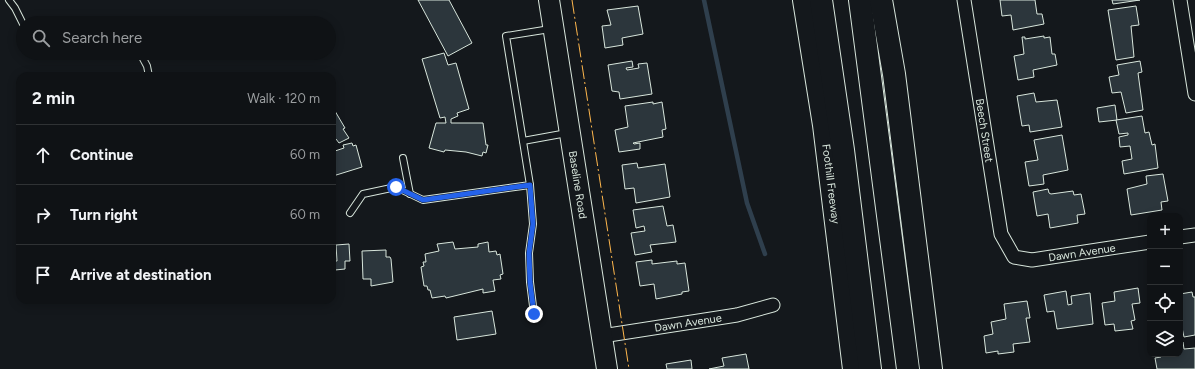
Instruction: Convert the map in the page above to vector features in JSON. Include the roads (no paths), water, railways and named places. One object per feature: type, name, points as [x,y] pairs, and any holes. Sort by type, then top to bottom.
[{"type":"highway","name":"Foothill Freeway","points":[[804,0],[824,125],[854,369]]},
{"type":"highway","points":[[821,0],[843,150],[870,369]]},
{"type":"highway","points":[[860,0],[908,369]]},
{"type":"highway","points":[[881,0],[894,74],[931,369]]},
{"type":"main road","name":"Baseline Road","points":[[549,0],[607,369]]},
{"type":"street","name":"Beech Street","points":[[964,0],[1001,234],[1014,257]]},
{"type":"street","points":[[1180,0],[1195,94]]},
{"type":"street","points":[[1183,237],[1195,235]]},
{"type":"street","name":"Dawn Avenue","points":[[1014,257],[1032,260],[1147,242]]},
{"type":"street","name":"Dawn Avenue","points":[[602,336],[736,315],[773,305]]},
{"type":"lane","points":[[9,0],[19,16]]},
{"type":"lane","points":[[534,314],[530,282],[529,253],[533,224],[530,185],[506,36],[553,28]]},
{"type":"lane","points":[[144,60],[148,72]]},
{"type":"lane","points":[[523,141],[570,133]]},
{"type":"lane","points":[[403,158],[410,194]]},
{"type":"lane","points":[[350,213],[363,194],[396,187],[423,200],[530,185]]},
{"type":"waterway","points":[[704,0],[747,203],[765,254]]}]
